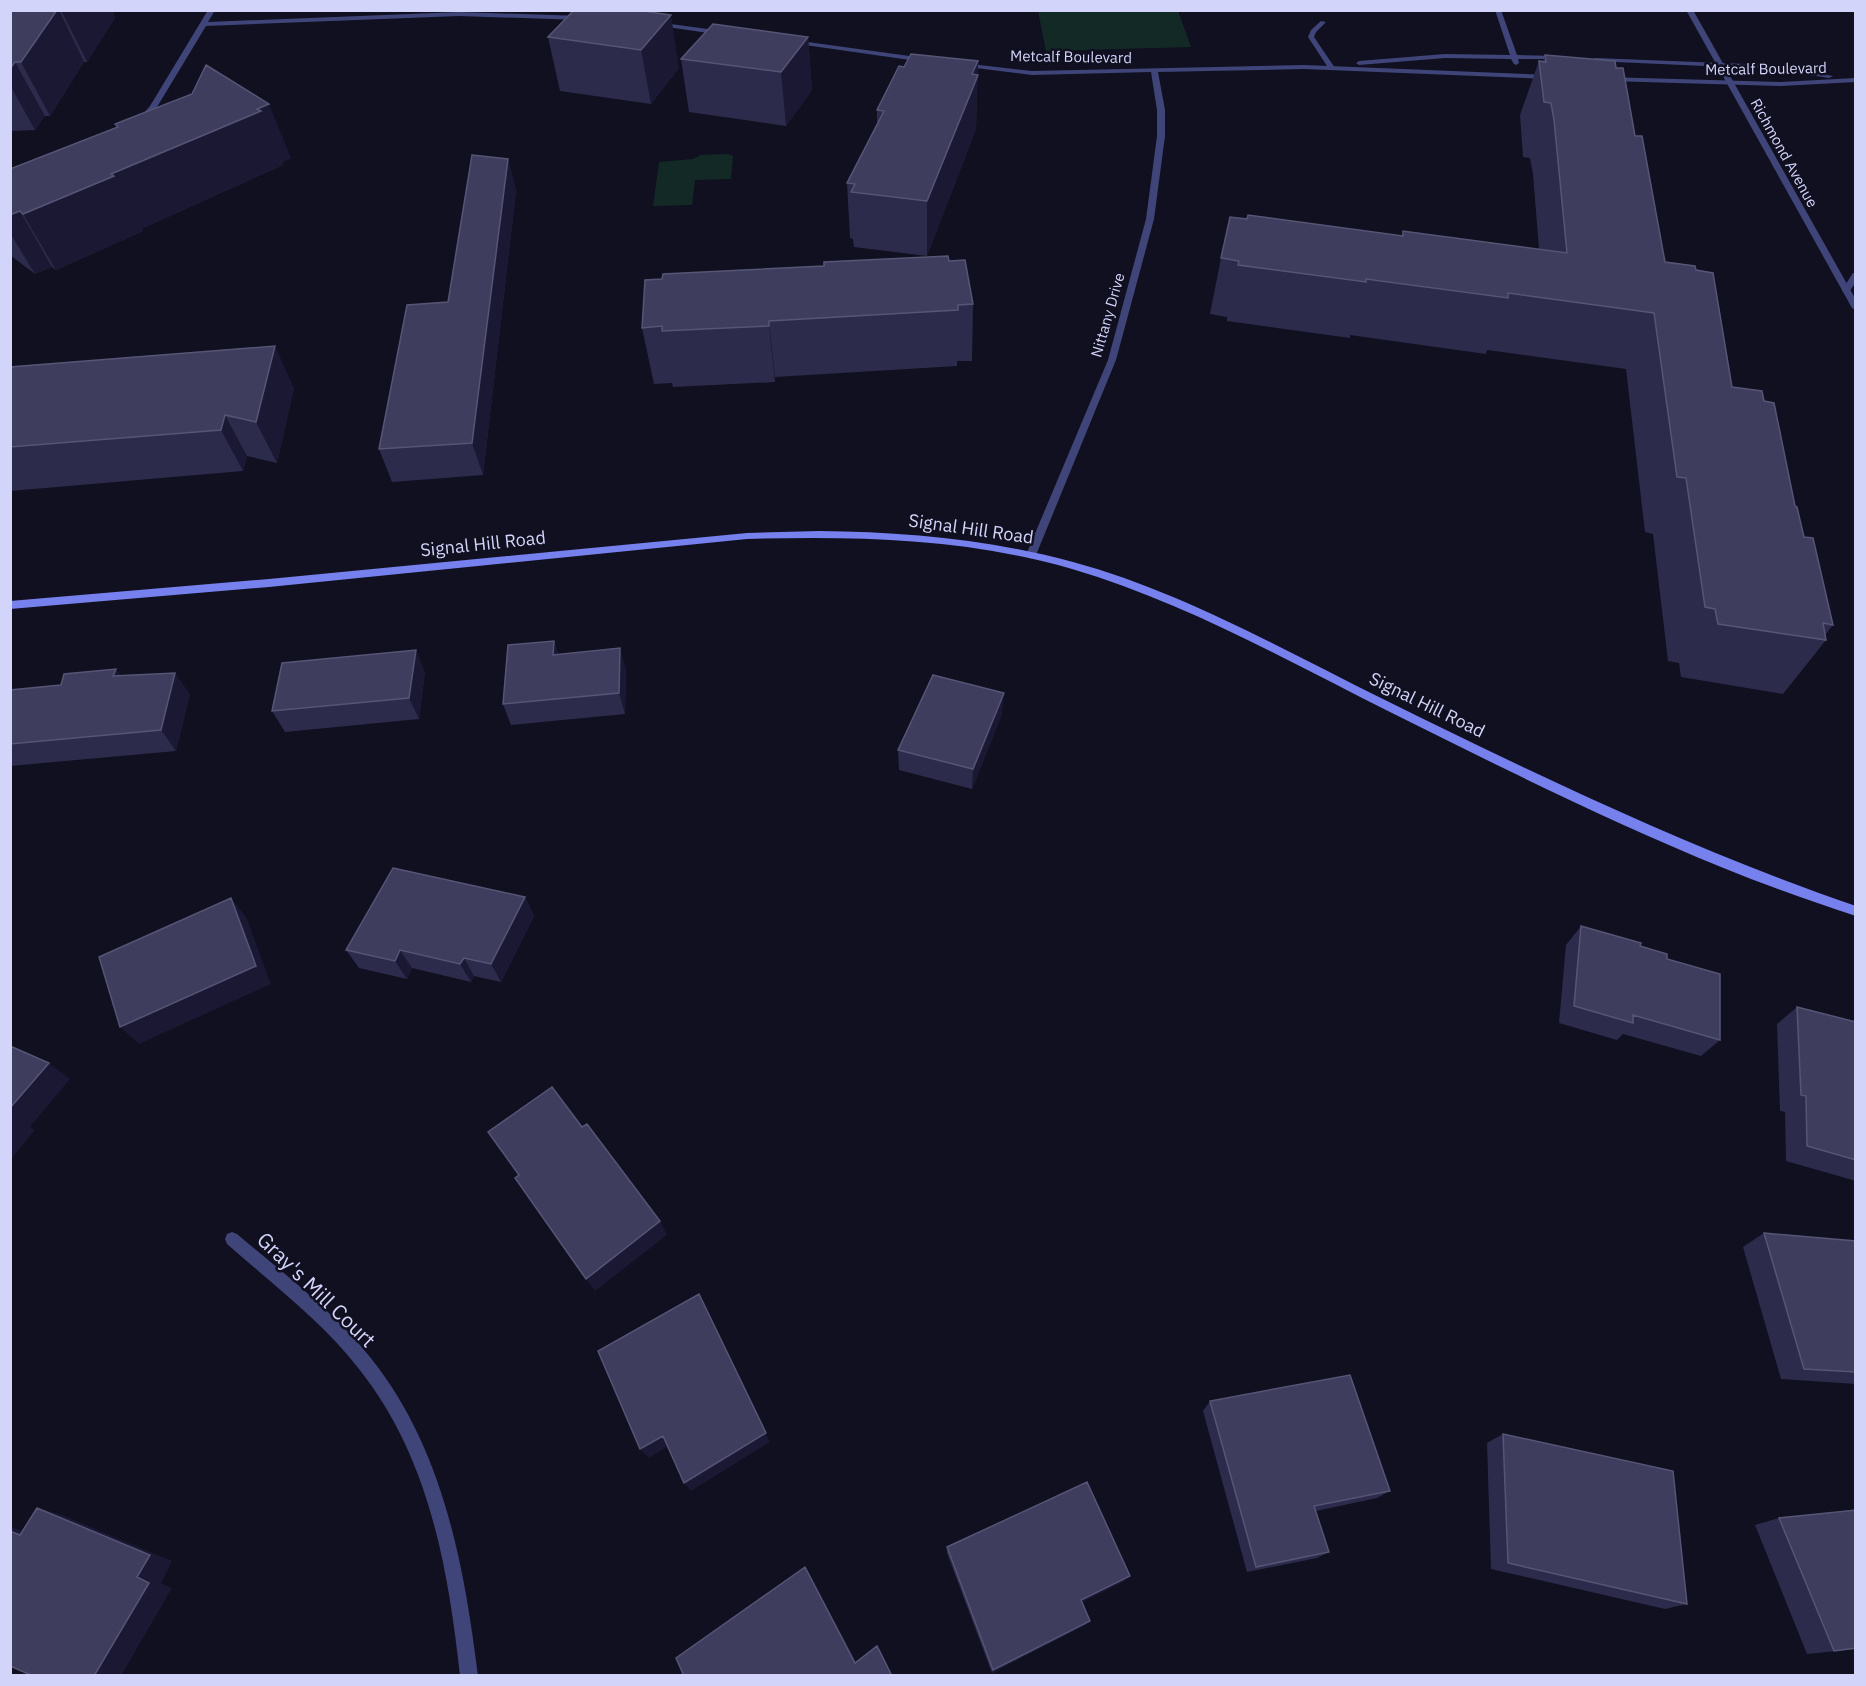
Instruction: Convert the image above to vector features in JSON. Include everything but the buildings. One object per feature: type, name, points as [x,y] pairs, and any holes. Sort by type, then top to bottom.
[{"type":"main road","name":"Signal Hill Road","points":[[10,605],[269,583],[767,535],[841,533],[958,543],[1031,555],[1084,569],[1152,593],[1638,827],[1794,891],[1856,910]]},
{"type":"street","points":[[130,130],[153,107],[212,10]]},
{"type":"street","points":[[1498,10],[1520,76]]},
{"type":"street","name":"Richmond Avenue","points":[[1689,10],[1856,308]]},
{"type":"street","points":[[202,24],[460,12],[588,18]]},
{"type":"street","points":[[1323,21],[1312,31],[1311,37],[1331,68]]},
{"type":"street","points":[[646,23],[726,33]]},
{"type":"street","points":[[784,41],[928,60]]},
{"type":"street","name":"Metcalf Boulevard","points":[[1331,68],[1403,58],[1445,56],[1570,59]]},
{"type":"street","name":"Metcalf Boulevard","points":[[1582,59],[1771,67],[1855,81]]},
{"type":"street","name":"Metcalf Boulevard","points":[[950,63],[1032,73],[1331,68],[1555,77]]},
{"type":"street","name":"Nittany Drive","points":[[1031,555],[1112,360],[1150,219],[1160,154],[1161,127],[1161,110],[1154,71]]},
{"type":"street","name":"Metcalf Boulevard","points":[[1601,79],[1730,84],[1855,81]]},
{"type":"street","points":[[1846,290],[1856,275]]},
{"type":"street","name":"Gray's Mill Court","points":[[232,1239],[339,1335],[379,1382],[420,1453],[438,1502],[451,1549],[463,1614],[469,1676]]},
{"type":"green space","points":[[1038,11],[1178,11],[1191,47],[1046,51]]},
{"type":"green space","points":[[728,154],[733,156],[731,179],[695,180],[692,205],[653,206],[659,162],[693,159],[701,155]]}]
